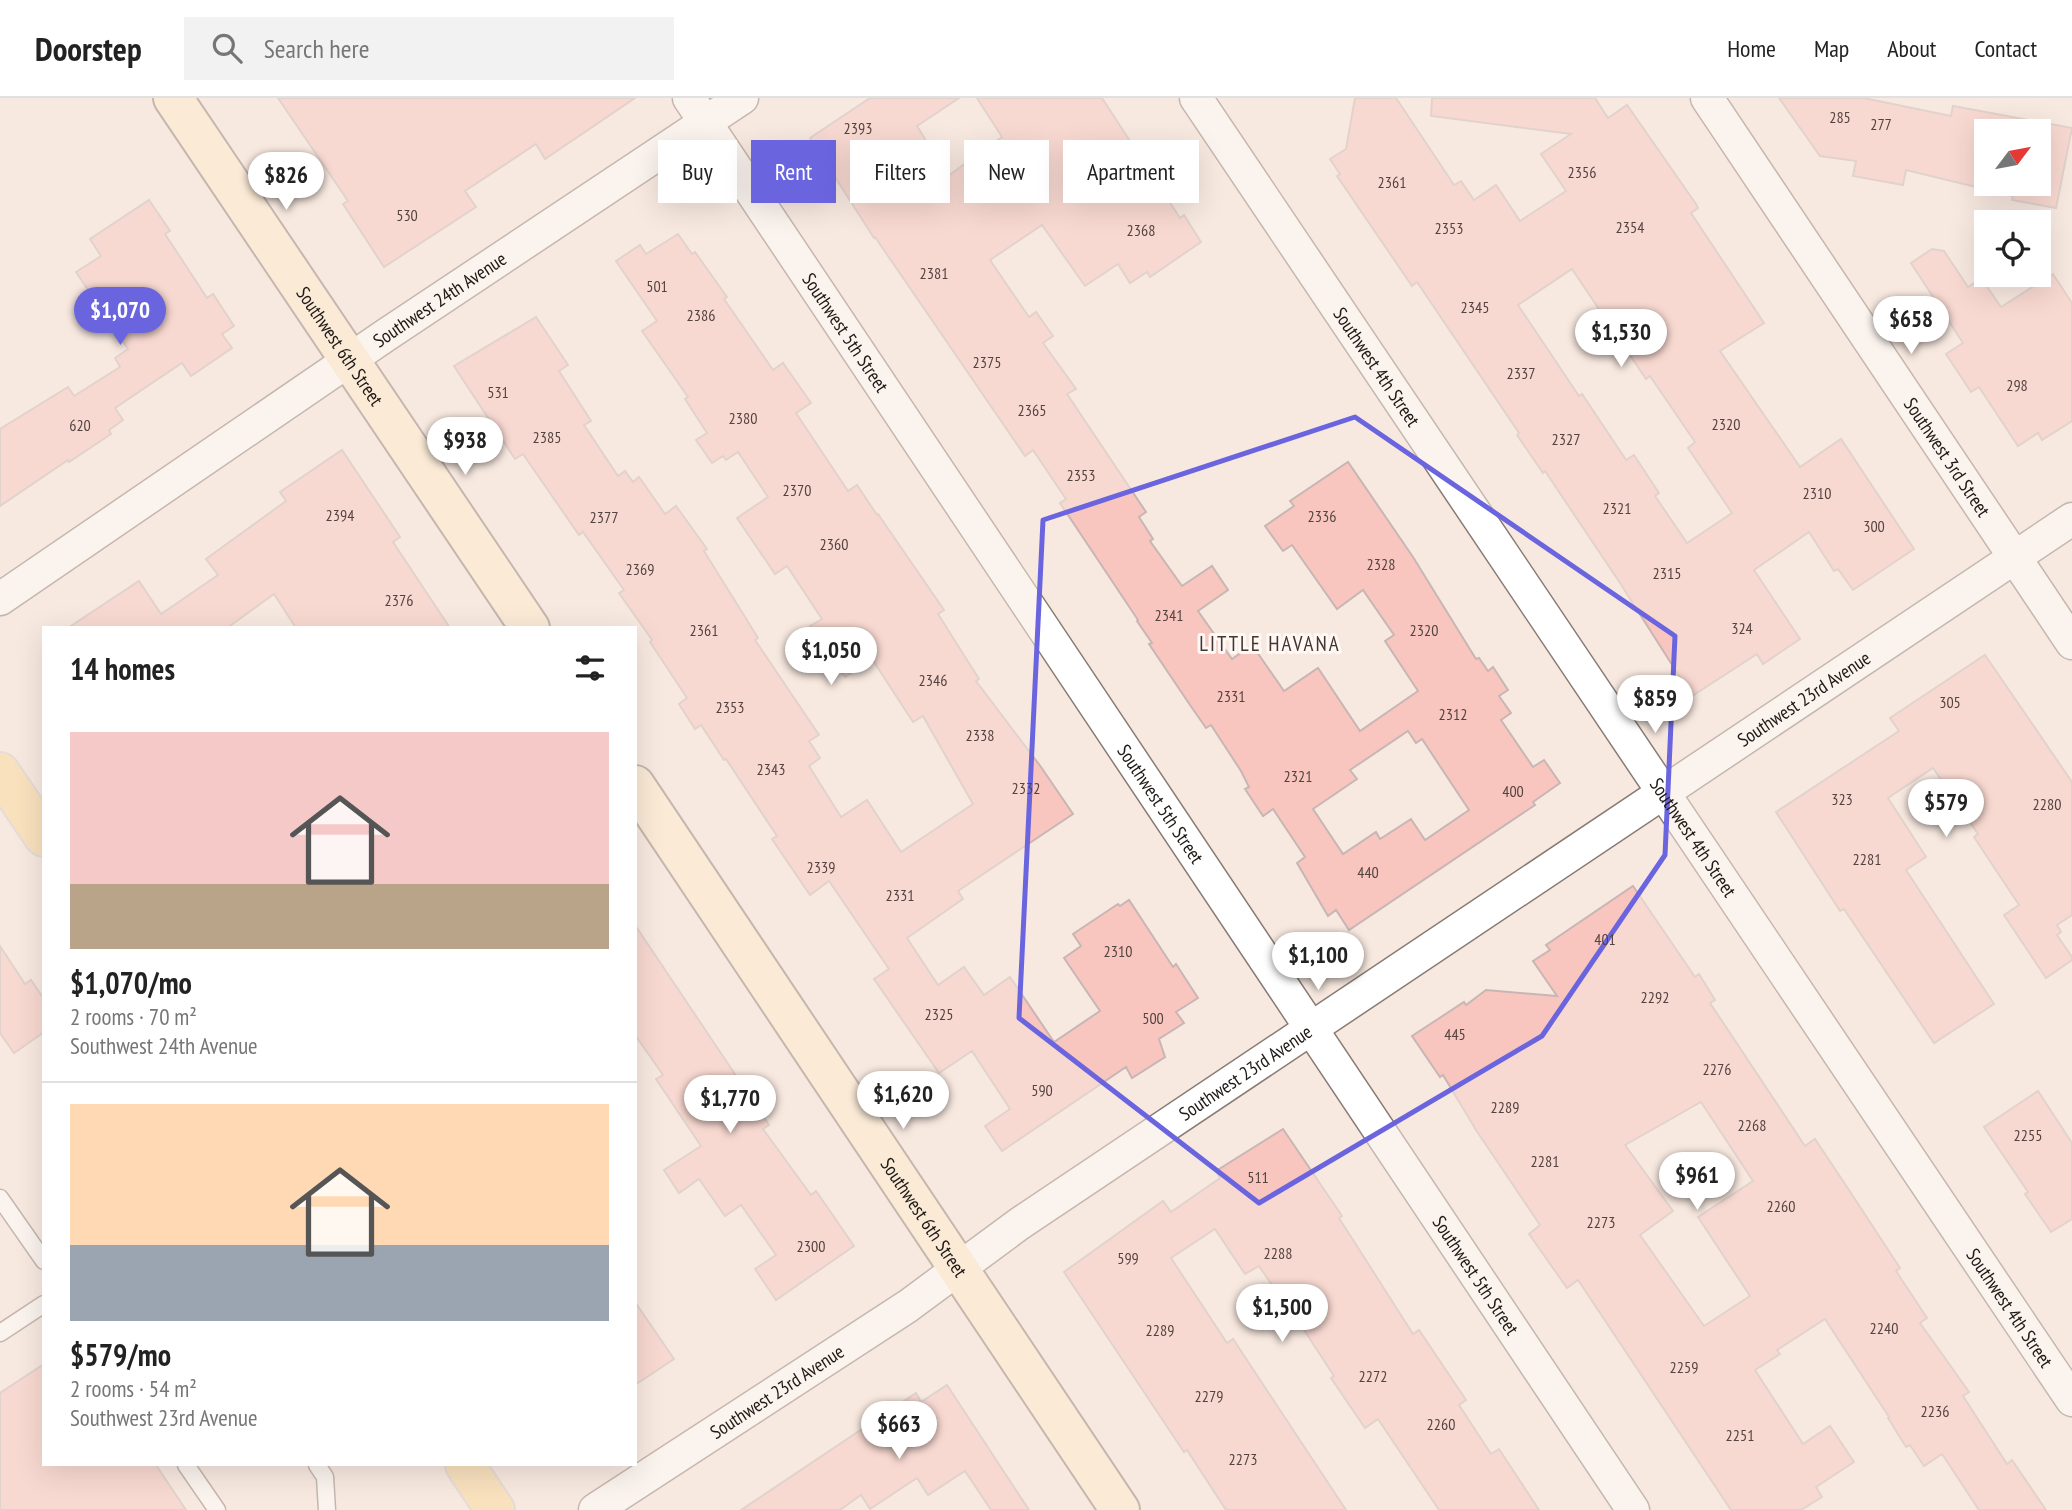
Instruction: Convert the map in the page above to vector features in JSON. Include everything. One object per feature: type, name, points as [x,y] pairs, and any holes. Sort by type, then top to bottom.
[{"type":"main road","points":[[0,772],[42,834]]},
{"type":"main road","points":[[466,1466],[495,1510]]},
{"type":"street","name":"Southwest 6th Street","points":[[173,98],[529,626]]},
{"type":"street","name":"Southwest 24th Avenue","points":[[0,598],[350,360],[697,110],[742,98]]},
{"type":"street","name":"Southwest 4th Street","points":[[1196,98],[2072,1400]]},
{"type":"street","name":"Southwest 3rd Street","points":[[1707,98],[2072,643]]},
{"type":"street","name":"Southwest 5th Street","points":[[697,110],[1633,1510]]},
{"type":"street","name":"Southwest 23rd Avenue","points":[[595,1510],[908,1307],[1018,1224],[2072,519]]},
{"type":"street","name":"Southwest 6th Street","points":[[637,788],[1120,1510]]},
{"type":"lane","points":[[0,1198],[42,1258]]},
{"type":"lane","points":[[0,1333],[42,1305]]},
{"type":"lane","points":[[187,1466],[217,1510]]},
{"type":"lane","points":[[318,1466],[326,1477],[327,1510]]},
{"type":"highlighted area","points":[[1355,417],[1675,636],[1665,855],[1542,1036],[1259,1203],[1019,1018],[1043,520]]},
{"type":"building","points":[[278,98],[635,98],[545,159],[536,144],[465,191],[476,207],[384,267],[343,204],[348,201]]},
{"type":"building","points":[[870,98],[959,98],[917,126],[926,140],[850,140],[850,200],[836,179],[836,140],[810,138]]},
{"type":"building","points":[[977,98],[1102,98],[1129,140],[1063,140],[1063,203],[1170,203],[1180,218],[1184,215],[1201,242],[1150,277],[1147,272],[1130,283],[1118,264],[1085,286],[1042,225],[990,260],[1029,317],[1036,312],[1053,336],[1043,343],[1076,389],[1067,394],[1146,512],[1139,517],[1153,539],[1150,541],[1182,586],[1212,566],[1228,590],[1198,611],[1232,659],[1252,645],[1284,691],[1318,668],[1360,731],[1418,691],[1385,641],[1394,635],[1363,590],[1337,609],[1292,545],[1283,551],[1265,526],[1294,506],[1290,501],[1348,462],[1413,557],[1476,659],[1479,658],[1488,671],[1493,667],[1508,690],[1499,696],[1511,713],[1501,720],[1533,767],[1544,760],[1560,783],[1533,802],[1535,805],[1349,930],[1336,910],[1328,916],[1297,863],[1305,857],[1273,809],[1263,816],[1245,789],[1249,787],[1241,771],[1211,725],[1206,728],[1190,705],[1149,644],[1152,643],[1138,620],[1060,503],[1066,499],[1033,450],[1025,456],[852,203],[950,203],[950,175],[964,164],[964,203],[1049,203],[1049,140],[998,140],[1002,137]],"holes":[[[1408,731],[1416,743],[1422,739],[1469,810],[1425,840],[1411,819],[1380,839],[1376,832],[1343,854],[1313,809],[1357,779],[1350,770]]]},
{"type":"building","points":[[1355,98],[1396,98],[1454,185],[1461,181],[1474,200],[1496,185],[1520,221],[1566,191],[1541,154],[1571,134],[1431,116],[1432,98],[1595,98],[1608,118],[1627,105],[1696,204],[1698,208],[1691,213],[1764,323],[1720,351],[1800,467],[1841,439],[1914,549],[1853,590],[1838,569],[1834,571],[1809,532],[1754,570],[1800,639],[1763,664],[1757,654],[1692,696],[1620,583],[1545,471],[1543,473],[1517,435],[1519,433],[1417,282],[1412,286],[1337,176],[1340,174],[1330,159],[1346,149]],"holes":[[[1572,269],[1646,379],[1650,376],[1695,442],[1688,448],[1732,513],[1687,543],[1655,496],[1659,493],[1634,455],[1626,460],[1518,305]]]},
{"type":"building","points":[[1779,98],[1864,98],[1951,116],[1953,106],[2023,119],[1974,119],[1974,187],[1906,170],[1903,185],[1853,176],[1856,161],[1820,156]]},
{"type":"building","points":[[2051,124],[2072,128],[2056,208],[2012,200],[2013,196],[2051,196]]},
{"type":"building","points":[[149,200],[170,231],[165,234],[207,298],[213,294],[234,326],[222,334],[232,348],[191,376],[182,363],[115,408],[123,420],[109,430],[111,434],[0,506],[0,429],[68,387],[74,396],[120,367],[115,358],[128,349],[76,272],[101,256],[90,239]]},
{"type":"building","points":[[678,234],[692,254],[695,252],[727,297],[724,299],[773,370],[783,363],[811,403],[796,413],[848,491],[857,485],[878,514],[944,610],[938,614],[979,679],[976,681],[1073,814],[958,891],[963,899],[907,938],[938,985],[964,967],[984,995],[1010,977],[1054,1042],[1100,1011],[1064,958],[1081,946],[1073,934],[1118,904],[1120,906],[1129,900],[1173,967],[1176,964],[1198,998],[1176,1012],[1184,1023],[1159,1039],[1165,1057],[1132,1078],[1126,1067],[1002,1151],[985,1126],[1010,1109],[972,1051],[939,1073],[874,979],[889,969],[829,881],[810,895],[772,839],[777,836],[726,759],[724,760],[701,725],[695,729],[679,704],[687,698],[650,642],[652,640],[619,593],[624,590],[583,532],[579,535],[523,454],[515,459],[454,366],[536,317],[568,365],[559,371],[591,421],[584,425],[618,476],[625,471],[633,482],[639,477],[665,514],[676,506],[707,549],[704,551],[758,638],[755,640],[819,735],[809,741],[820,758],[809,766],[841,817],[867,800],[901,852],[973,804],[923,716],[913,722],[872,659],[845,677],[810,626],[822,619],[787,566],[775,574],[737,518],[768,497],[738,452],[726,460],[723,456],[712,463],[696,440],[707,433],[685,399],[688,397],[642,331],[657,321],[616,261],[640,245],[646,254]]},
{"type":"building","points":[[1932,249],[1944,251],[1968,287],[1974,283],[1974,287],[1987,287],[2001,307],[2033,287],[2051,287],[2053,274],[2072,303],[2072,421],[2042,440],[2038,433],[2018,446],[1979,387],[1971,392],[1946,354],[1963,343],[1911,263]]},
{"type":"building","points":[[342,450],[400,537],[393,542],[449,626],[295,626],[274,594],[230,626],[71,626],[139,581],[161,614],[218,575],[206,559],[286,501],[280,492]]},
{"type":"building","points":[[1985,655],[2072,782],[2072,915],[2057,925],[2061,932],[2057,935],[2072,960],[2046,978],[2004,915],[2019,905],[1974,837],[1978,834],[1933,768],[1888,798],[1926,857],[1906,870],[1994,1004],[1934,1043],[1844,909],[1840,911],[1776,812],[1899,731],[1890,718]]},
{"type":"building","points":[[1633,886],[1695,977],[1699,974],[1715,1000],[1710,1003],[1805,1146],[1815,1139],[1847,1187],[1900,1268],[1896,1271],[1927,1318],[1920,1323],[1969,1392],[1963,1396],[2007,1464],[2012,1460],[2046,1510],[1979,1510],[1942,1454],[1924,1466],[1910,1445],[1906,1447],[1825,1319],[1777,1350],[1780,1354],[1755,1370],[1803,1444],[1830,1426],[1854,1462],[1816,1487],[1822,1497],[1801,1510],[1731,1510],[1578,1280],[1567,1288],[1529,1234],[1540,1225],[1476,1130],[1443,1075],[1440,1077],[1412,1036],[1464,1002],[1466,1005],[1486,990],[1557,996],[1533,961],[1550,950],[1546,945]],"holes":[[[1701,1102],[1753,1181],[1698,1217],[1750,1296],[1704,1326],[1640,1235],[1673,1211],[1625,1145]]]},
{"type":"building","points":[[637,928],[769,1125],[763,1129],[811,1195],[816,1191],[854,1246],[776,1300],[755,1269],[776,1255],[741,1205],[725,1216],[699,1179],[679,1193],[664,1170],[701,1146],[656,1079],[663,1075],[637,1038]]},
{"type":"building","points":[[0,946],[25,984],[31,980],[42,996],[42,1033],[14,1053],[0,1033]]},
{"type":"building","points":[[2038,1091],[2072,1143],[2072,1219],[2051,1232],[2025,1194],[2028,1192],[1984,1127]]},
{"type":"building","points":[[1283,1129],[1342,1216],[1339,1218],[1413,1334],[1419,1330],[1466,1400],[1459,1405],[1491,1454],[1499,1449],[1539,1510],[1439,1510],[1378,1419],[1365,1428],[1276,1287],[1274,1288],[1259,1266],[1245,1274],[1215,1229],[1171,1258],[1227,1343],[1233,1339],[1346,1510],[1226,1510],[1187,1450],[1184,1452],[1064,1272],[1163,1201],[1171,1212],[1220,1178],[1216,1171]]},
{"type":"building","points":[[637,1305],[674,1359],[637,1384]]},
{"type":"building","points":[[42,1365],[42,1466],[157,1466],[186,1510],[0,1510],[0,1393]]},
{"type":"building","points":[[947,1385],[1029,1510],[991,1510],[965,1471],[928,1495],[917,1478],[870,1509],[861,1495],[840,1510],[741,1510],[916,1393],[921,1402]]},
{"type":"district","name":"LITTLE HAVANA","points":[[1270,644]]}]
